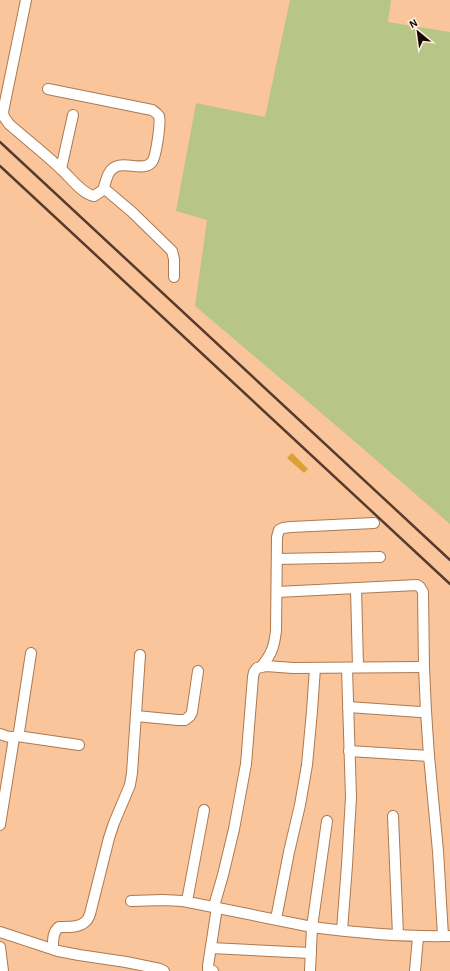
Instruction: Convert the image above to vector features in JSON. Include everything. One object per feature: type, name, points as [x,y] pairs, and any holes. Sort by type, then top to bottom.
[{"type":"street","points":[[26,0],[3,112],[4,117],[9,124],[61,169],[82,190],[94,196],[103,190],[112,169],[124,165],[144,166],[149,165],[152,162],[160,127],[157,113],[152,110],[48,89]]},
{"type":"street","points":[[61,169],[74,115]]},
{"type":"street","points":[[103,190],[106,190],[114,196],[169,247],[173,254],[174,277]]},
{"type":"street","points":[[262,666],[271,654],[275,644],[277,534],[279,530],[291,527],[374,523]]},
{"type":"street","points":[[277,559],[380,557]]},
{"type":"street","points":[[131,901],[186,901],[312,927],[418,937],[447,936],[429,756],[424,667],[423,592],[420,586],[417,585],[277,592]]},
{"type":"street","points":[[356,588],[358,668]]},
{"type":"street","points":[[0,825],[15,737],[19,732],[31,653]]},
{"type":"street","points":[[52,949],[54,932],[59,927],[80,925],[87,920],[90,914],[112,831],[130,785],[140,655]]},
{"type":"street","points":[[213,971],[210,970],[208,966],[215,907],[234,829],[246,764],[254,672],[257,668],[262,666],[315,668],[424,667]]},
{"type":"street","points":[[276,919],[307,765],[315,668]]},
{"type":"street","points":[[342,930],[351,797],[347,668]]},
{"type":"street","points":[[136,716],[185,720],[192,712],[198,671]]},
{"type":"street","points":[[348,707],[420,712],[426,711]]},
{"type":"street","points":[[0,734],[80,745]]},
{"type":"street","points":[[349,751],[429,756]]},
{"type":"street","points":[[186,901],[204,810]]},
{"type":"street","points":[[393,816],[398,935]]},
{"type":"street","points":[[310,971],[312,927],[327,822]]},
{"type":"street","points":[[0,932],[79,956],[126,962],[164,971]]},
{"type":"street","points":[[415,971],[418,937]]},
{"type":"street","points":[[0,947],[3,971]]},
{"type":"street","points":[[211,948],[311,953]]},
{"type":"green space","points":[[290,0],[391,0],[388,22],[450,32],[450,524],[195,306],[207,220],[176,211],[196,103],[265,117]]},
{"type":"building","points":[[292,453],[308,469],[304,473],[287,458]]},
{"type":"railway","points":[[0,142],[450,560]]},
{"type":"railway","points":[[0,166],[450,584]]}]
